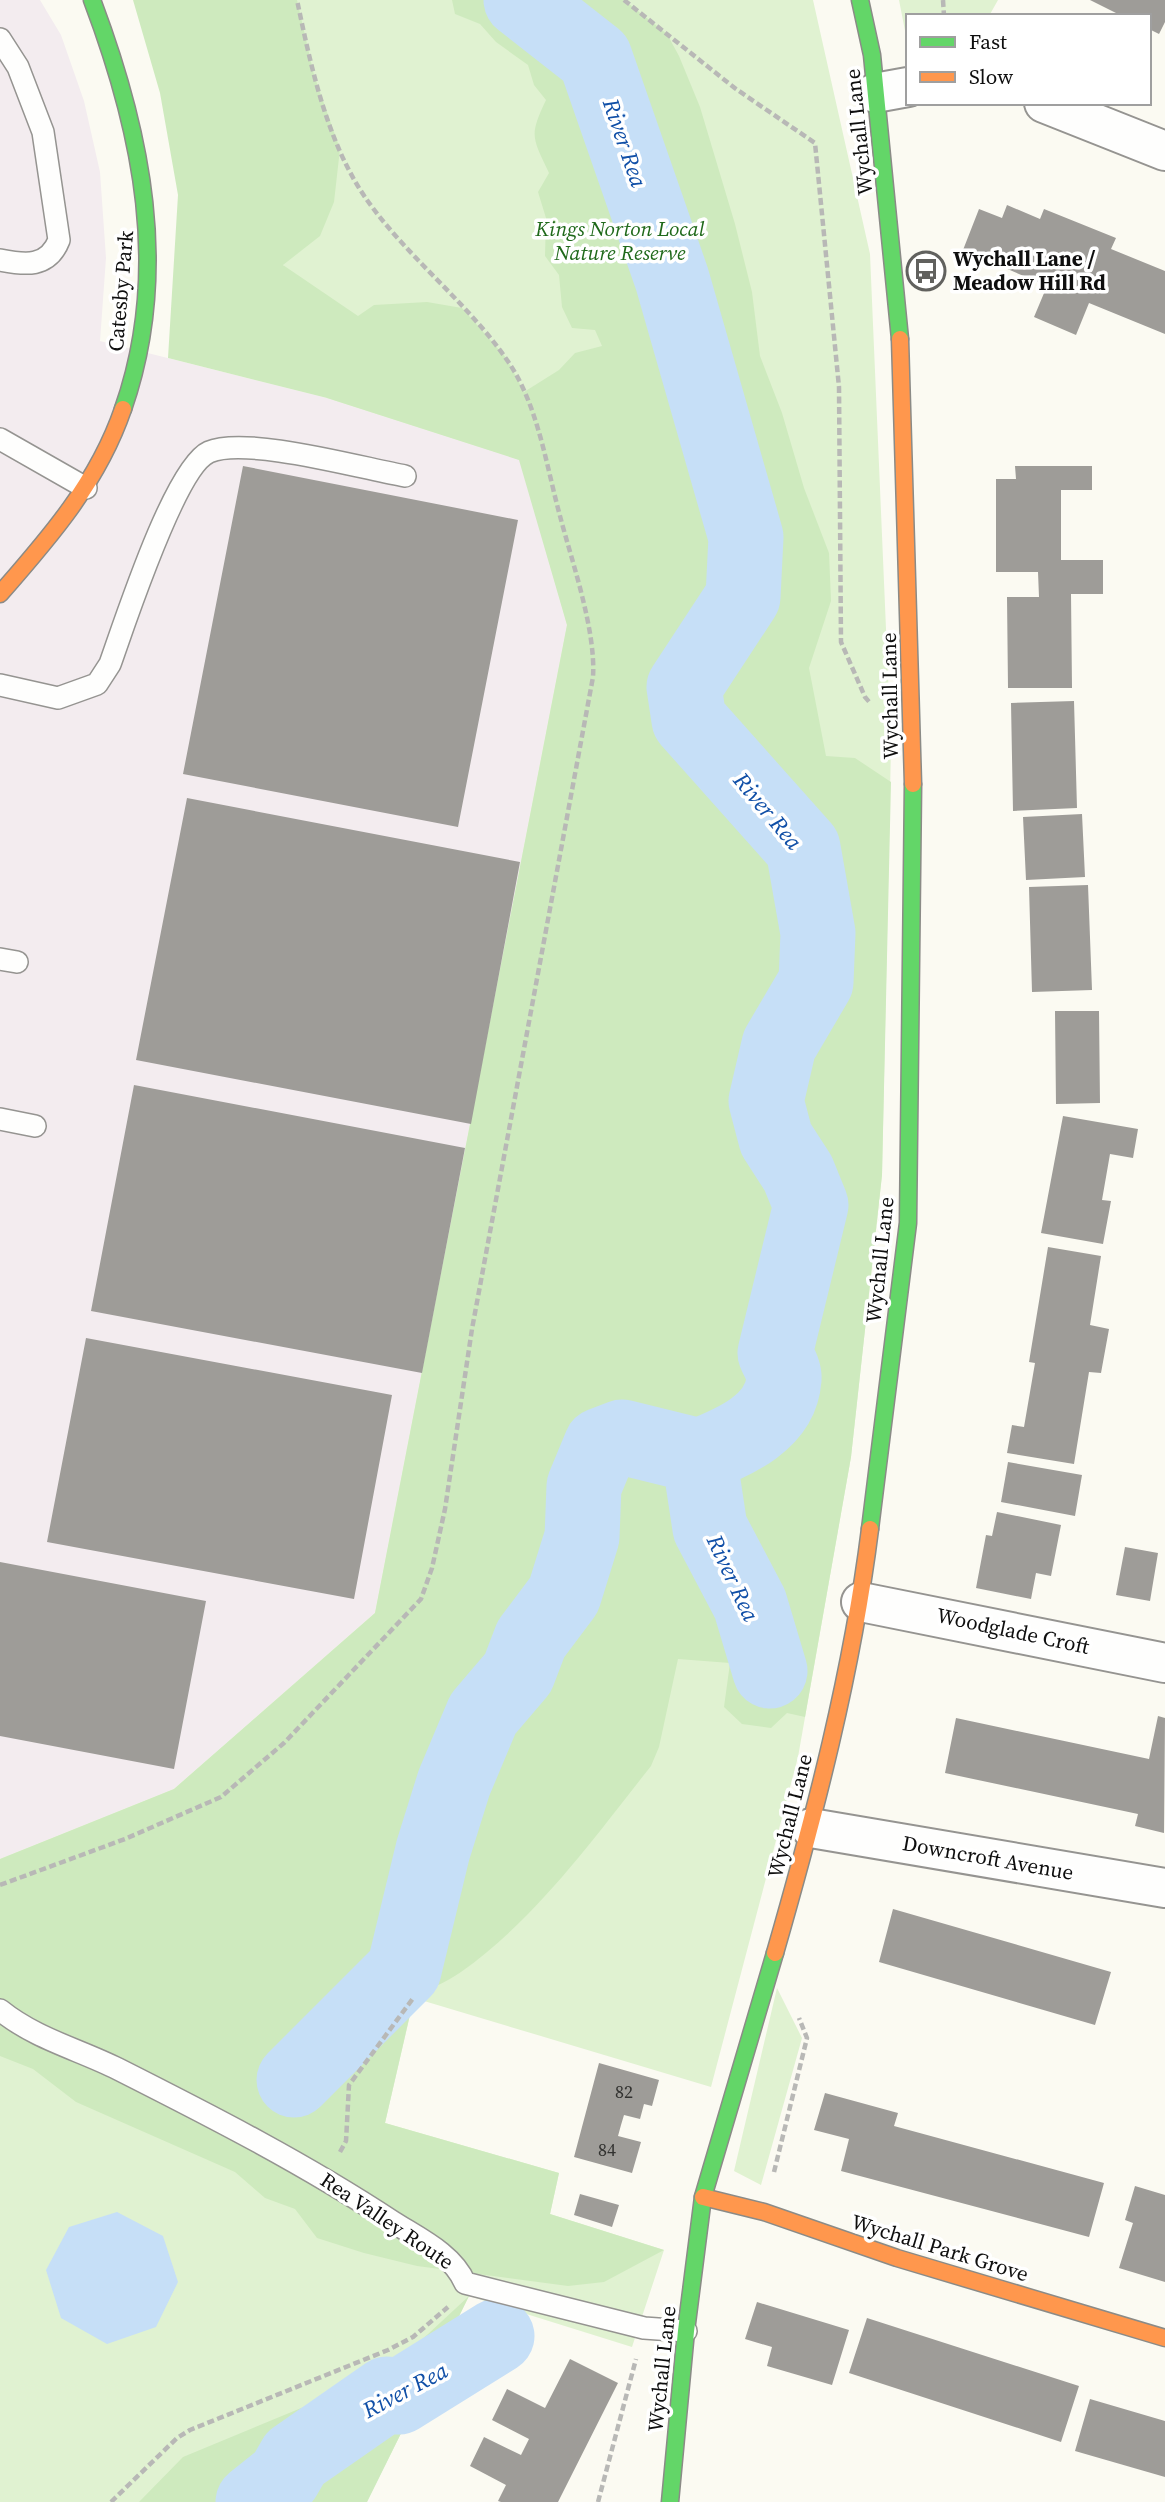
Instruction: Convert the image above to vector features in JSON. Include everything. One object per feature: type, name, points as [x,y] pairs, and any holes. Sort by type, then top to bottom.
[{"type":"street","name":"Catesby Park","points":[[0,594],[49,538],[86,488],[114,435],[133,381],[144,323],[149,262],[148,210],[136,134],[116,58],[92,0]]},
{"type":"street","name":"Wychall Lane","points":[[670,2502],[686,2331],[703,2197],[811,1828],[861,1602],[908,1223],[913,750],[891,90],[869,35],[860,0]]},
{"type":"street","points":[[1049,105],[1165,151]]},
{"type":"street","name":"Woodglade Croft","points":[[861,1602],[1165,1663]]},
{"type":"street","name":"Downcroft Avenue","points":[[811,1828],[1165,1888]]},
{"type":"street","name":"Wychall Park Grove","points":[[703,2197],[764,2212],[897,2258],[1165,2339]]},
{"type":"lane","points":[[0,39],[18,67],[43,132],[59,240],[55,251],[42,262],[21,264],[0,260]]},
{"type":"lane","points":[[0,439],[86,488]]},
{"type":"lane","points":[[0,685],[58,698],[97,684],[110,664],[164,520],[188,472],[207,452],[234,447],[262,449],[405,476]]},
{"type":"lane","points":[[0,1119],[35,1126]]},
{"type":"lane","name":"Rea Valley Route","points":[[0,2010],[23,2029],[107,2064],[326,2177],[441,2254],[460,2271],[465,2283]]},
{"type":"lane","points":[[465,2283],[644,2328],[686,2331]]},
{"type":"path","points":[[0,1885],[125,1839],[221,1797],[284,1743],[421,1599],[432,1568],[445,1509],[470,1342],[593,677],[594,658],[570,555],[532,413],[516,375],[500,351],[366,199],[340,149],[326,111],[297,0]]},
{"type":"path","points":[[624,0],[736,89],[815,143],[839,387],[841,642],[865,697]]},
{"type":"path","points":[[346,2141],[349,2085],[414,1997]]},
{"type":"path","points":[[764,2212],[807,2038],[798,2013]]},
{"type":"path","name":"Rea Valley Route","points":[[111,2502],[177,2438],[388,2350],[413,2337],[445,2310],[465,2283]]},
{"type":"path","points":[[598,2502],[644,2328]]},
{"type":"shaded area","points":[[0,0],[40,0],[61,35],[84,101],[100,172],[106,258],[100,341],[327,398],[520,460],[567,625],[375,1613],[174,1789],[0,1859]]},
{"type":"green space","name":"Kings Norton Local Nature Reserve","points":[[133,0],[297,0],[314,75],[340,149],[334,202],[320,236],[283,265],[358,316],[374,305],[427,302],[462,308],[507,359],[524,392],[559,370],[575,353],[602,346],[595,330],[572,328],[562,307],[559,275],[545,256],[546,218],[538,192],[549,173],[536,144],[535,129],[546,100],[534,85],[528,65],[496,42],[480,24],[455,14],[452,0],[624,0],[667,34],[700,107],[752,292],[760,356],[782,413],[804,488],[829,553],[831,601],[809,668],[826,756],[855,758],[891,782],[882,1175],[851,1457],[805,1717],[787,1713],[771,1728],[742,1724],[724,1707],[730,1663],[678,1659],[659,1747],[651,1766],[586,1849],[515,1927],[461,1972],[414,1997],[385,2123],[559,2173],[550,2214],[664,2250],[604,2282],[568,2286],[417,2266],[317,2238],[295,2209],[265,2198],[235,2172],[76,2102],[33,2069],[0,2056],[0,1859],[174,1789],[375,1613],[567,625],[519,460],[327,398],[168,358],[178,195],[160,93]]},
{"type":"green space","name":"Kings Norton Local Nature Reserve","points":[[204,0],[813,0],[870,254],[891,746],[882,1175],[851,1457],[798,1757],[711,2087],[414,1998],[385,2123],[559,2173],[550,2214],[664,2250],[632,2347],[469,2296],[367,2502],[0,2502],[0,1859],[174,1789],[375,1613],[567,625],[520,460],[327,398],[283,264]]},
{"type":"green space","points":[[899,0],[998,0],[990,14],[906,14],[906,36]]},
{"type":"green space","points":[[777,1988],[802,2038],[761,2185],[734,2171]]},
{"type":"green space","points":[[469,2296],[367,2502],[139,2502],[183,2457],[386,2373]]},
{"type":"water","points":[[117,2212],[163,2236],[178,2282],[156,2327],[107,2344],[61,2318],[46,2270],[69,2227]]},
{"type":"building","points":[[1090,0],[1165,0],[1165,22],[1159,34],[1151,30],[1151,14],[1118,14]]},
{"type":"building","points":[[1007,205],[1040,219],[1044,209],[1116,238],[1111,249],[1165,271],[1165,334],[1089,303],[1076,335],[1034,317],[1047,286],[963,250],[979,209],[1002,218]]},
{"type":"building","points":[[243,466],[518,520],[458,827],[183,774]]},
{"type":"building","points":[[1015,466],[1092,466],[1092,490],[1061,490],[1061,560],[1103,560],[1103,594],[1071,594],[1072,688],[1008,688],[1007,597],[1039,597],[1038,572],[996,572],[996,479],[1016,479]]},
{"type":"building","points":[[1074,701],[1077,808],[1013,811],[1011,703]]},
{"type":"building","points":[[187,798],[520,862],[471,1124],[136,1060]]},
{"type":"building","points":[[1082,814],[1085,877],[1026,880],[1023,817]]},
{"type":"building","points":[[1088,885],[1092,990],[1032,992],[1029,887]]},
{"type":"building","points":[[1055,1011],[1099,1011],[1100,1103],[1056,1104]]},
{"type":"building","points":[[134,1085],[465,1148],[422,1373],[91,1311]]},
{"type":"building","points":[[1063,1116],[1138,1129],[1133,1158],[1110,1154],[1102,1200],[1111,1201],[1103,1244],[1041,1233]]},
{"type":"building","points":[[1048,1247],[1101,1256],[1090,1325],[1109,1329],[1101,1373],[1089,1372],[1074,1464],[1007,1453],[1012,1425],[1024,1427],[1035,1363],[1029,1362]]},
{"type":"building","points":[[86,1338],[392,1395],[354,1599],[47,1542]]},
{"type":"building","points":[[1008,1462],[1082,1475],[1075,1516],[1001,1502]]},
{"type":"building","points":[[997,1512],[1061,1525],[1051,1576],[1036,1573],[1031,1599],[976,1588],[986,1535],[992,1536]]},
{"type":"building","points":[[1125,1547],[1158,1553],[1150,1601],[1116,1595]]},
{"type":"building","points":[[0,1562],[206,1601],[174,1769],[0,1736]]},
{"type":"building","points":[[1158,1716],[1165,1718],[1164,1833],[1135,1826],[1138,1814],[945,1773],[956,1718],[1149,1759]]},
{"type":"building","points":[[893,1909],[1111,1972],[1095,2025],[879,1962]]},
{"type":"building","points":[[599,2063],[659,2080],[652,2106],[644,2104],[640,2119],[624,2115],[621,2125],[618,2136],[641,2142],[632,2173],[574,2157]]},
{"type":"building","points":[[825,2093],[898,2113],[894,2126],[1104,2183],[1089,2237],[841,2171],[849,2139],[814,2130]]},
{"type":"building","points":[[1135,2186],[1165,2195],[1165,2282],[1119,2268],[1133,2223],[1125,2220]]},
{"type":"building","points":[[580,2194],[619,2205],[612,2227],[574,2215]]},
{"type":"building","points":[[757,2302],[849,2330],[832,2385],[767,2366],[772,2347],[745,2339]]},
{"type":"building","points":[[867,2318],[1079,2386],[1061,2442],[849,2373]]},
{"type":"building","points":[[570,2359],[618,2383],[558,2502],[498,2501],[506,2485],[470,2466],[484,2437],[521,2455],[529,2439],[492,2420],[507,2389],[545,2408]]},
{"type":"building","points":[[1090,2399],[1165,2421],[1165,2477],[1075,2451]]},
{"type":"waterway","name":"River Rea","points":[[521,0],[595,58],[672,279],[746,537],[743,597],[684,687],[689,720],[803,848],[818,933],[816,982],[779,1045],[766,1101],[776,1139],[798,1173],[811,1205],[775,1353],[784,1376],[781,1394],[775,1407],[754,1428],[741,1437],[699,1456]]},
{"type":"waterway","points":[[294,2080],[404,1970],[433,1850],[454,1783],[483,1714],[518,1673],[531,1639],[564,1595],[582,1537],[584,1486],[601,1445],[622,1437],[699,1456]]},
{"type":"waterway","name":"River Rea","points":[[699,1456],[710,1528],[750,1604],[770,1671]]},
{"type":"waterway","name":"River Rea","points":[[253,2502],[284,2477],[295,2458],[387,2394],[399,2397],[497,2336]]},
{"type":"traffic: fast","points":[[92,0],[125,100],[144,203],[147,254],[145,306],[138,358],[123,409]]},
{"type":"traffic: fast","points":[[860,0],[872,55],[900,339]]},
{"type":"traffic: fast","points":[[870,1529],[908,1223],[913,784]]},
{"type":"traffic: fast","points":[[670,2502],[686,2331],[703,2197],[775,1953]]},
{"type":"traffic: slow","points":[[900,339],[913,784]]},
{"type":"traffic: slow","points":[[0,594],[71,508],[100,461],[123,409]]},
{"type":"traffic: slow","points":[[775,1953],[843,1690],[870,1529]]},
{"type":"traffic: slow","points":[[703,2197],[764,2212],[897,2258],[1165,2338]]},
{"type":"place","name":"Wychall Lane / Meadow Hill Rd","points":[[926,271]]}]
